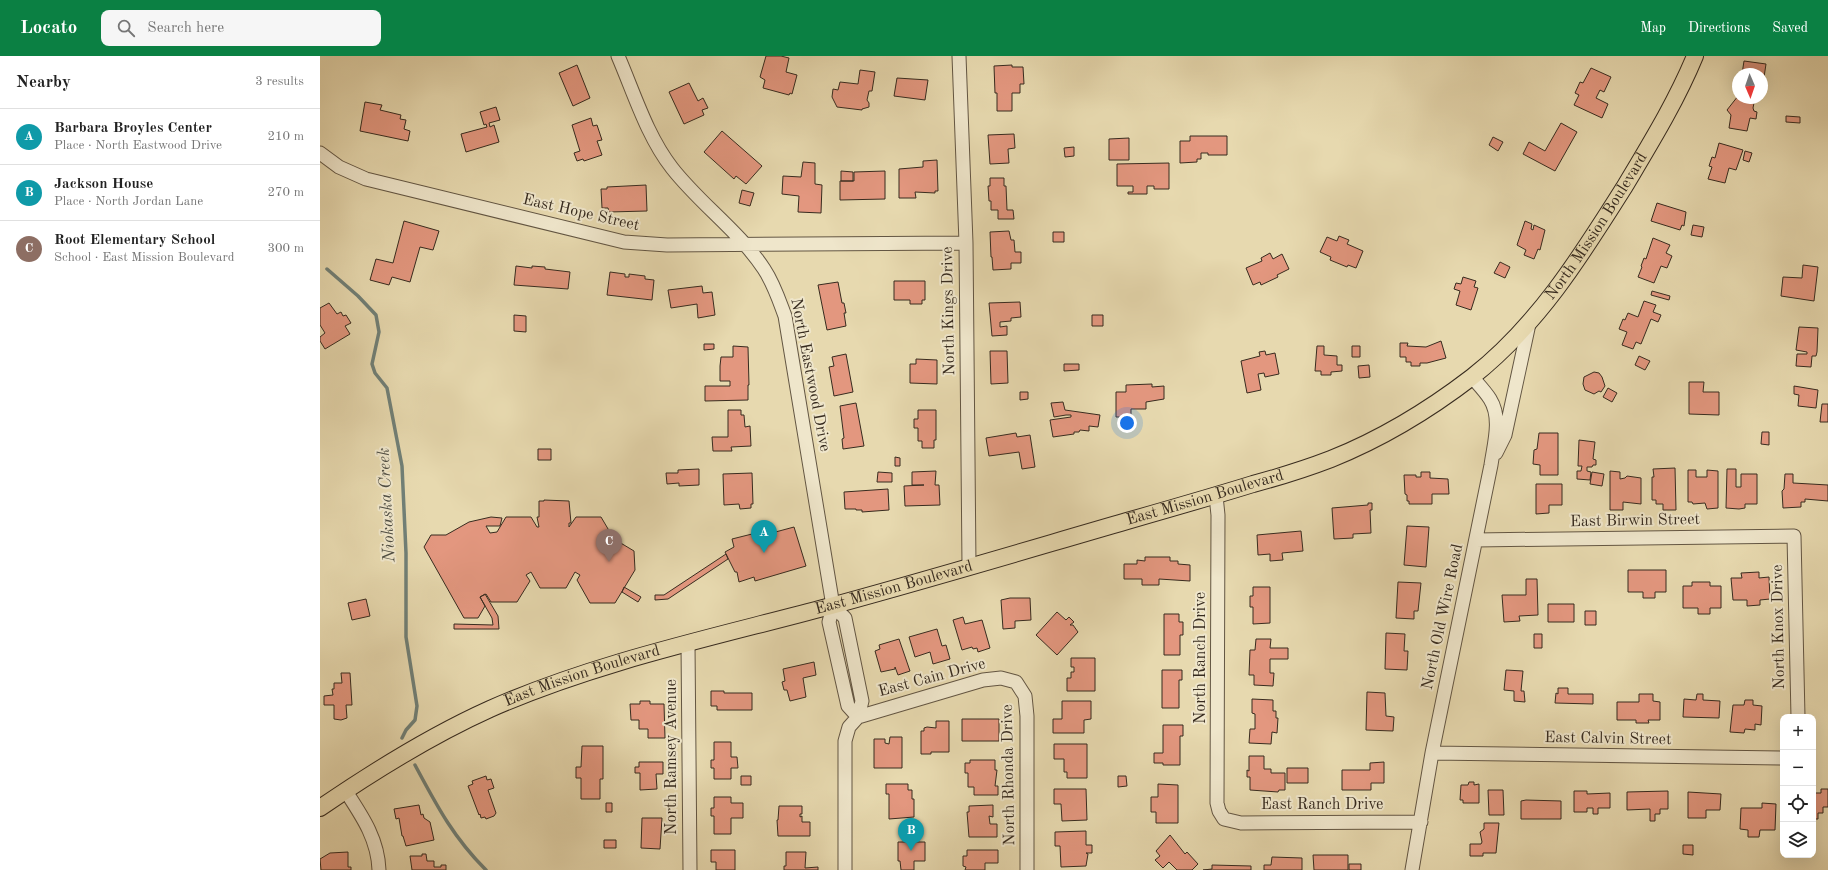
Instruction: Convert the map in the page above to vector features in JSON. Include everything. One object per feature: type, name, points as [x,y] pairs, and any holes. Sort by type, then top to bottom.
[{"type":"main road","name":"North Mission Boulevard","points":[[1472,377],[1529,324],[1551,298],[1585,251],[1670,108],[1695,56]]},
{"type":"main road","name":"East Mission Boulevard","points":[[320,808],[410,749],[486,711],[593,672],[688,644],[833,606],[1216,496],[1307,468],[1359,447],[1390,431],[1422,412],[1472,377]]},
{"type":"street","name":"North Eastwood Drive","points":[[618,56],[651,134],[672,168],[744,244],[764,269],[776,290],[785,316],[833,606],[829,622],[848,706],[858,717]]},
{"type":"street","name":"North Kings Drive","points":[[959,56],[966,243],[969,566]]},
{"type":"street","name":"East Hope Street","points":[[320,153],[339,167],[366,179],[624,242],[667,245],[966,243]]},
{"type":"street","points":[[1491,465],[1505,434],[1529,324]]},
{"type":"street","name":"North Old Wire Road","points":[[1412,870],[1432,753],[1491,465],[1497,422],[1490,398],[1472,377]]},
{"type":"street","name":"North Ranch Drive","points":[[1216,496],[1218,515],[1217,803],[1219,811],[1224,818]]},
{"type":"street","name":"East Birwin Street","points":[[1476,540],[1794,536]]},
{"type":"street","name":"North Knox Drive","points":[[1794,536],[1798,714]]},
{"type":"street","name":"North Ramsey Avenue","points":[[688,644],[690,870]]},
{"type":"street","name":"East Cain Drive","points":[[858,717],[983,680],[1001,678],[1016,682]]},
{"type":"street","name":"North Rhonda Drive","points":[[1016,682],[1024,696],[1027,716],[1027,870]]},
{"type":"street","points":[[845,870],[845,741],[849,727],[858,717]]},
{"type":"street","name":"East Calvin Street","points":[[1432,753],[1780,758]]},
{"type":"street","points":[[346,790],[367,823],[376,844],[379,870]]},
{"type":"street","name":"East Ranch Drive","points":[[1224,818],[1241,823],[1420,822]]},
{"type":"building","points":[[766,56],[781,56],[789,58],[786,72],[797,75],[792,94],[790,93],[789,95],[763,88],[765,80],[760,77]]},
{"type":"building","points":[[1744,61],[1766,64],[1765,68],[1743,68]]},
{"type":"building","points":[[577,65],[590,98],[573,106],[559,73]]},
{"type":"building","points":[[1012,65],[1012,67],[1023,67],[1024,84],[1020,84],[1020,93],[1012,93],[1012,111],[997,111],[994,66]]},
{"type":"building","points":[[1591,68],[1611,77],[1604,92],[1600,90],[1596,98],[1608,104],[1602,118],[1574,105],[1579,95],[1575,93],[1580,82],[1583,83]]},
{"type":"building","points":[[860,70],[875,72],[872,91],[869,91],[867,100],[869,107],[862,110],[837,107],[832,97],[833,89],[838,90],[840,82],[858,84]]},
{"type":"building","points":[[897,78],[928,80],[925,100],[894,96]]},
{"type":"building","points":[[689,83],[698,101],[703,98],[708,108],[702,110],[704,115],[684,124],[669,92]]},
{"type":"building","points":[[365,102],[382,105],[380,110],[401,115],[400,119],[406,120],[404,129],[410,131],[408,141],[360,131]]},
{"type":"building","points":[[1732,104],[1754,104],[1754,111],[1757,112],[1756,119],[1750,118],[1747,131],[1729,128],[1731,115],[1727,110]]},
{"type":"building","points":[[496,107],[500,120],[489,123],[490,127],[494,125],[499,142],[466,152],[461,134],[487,127],[486,124],[484,125],[480,112]]},
{"type":"building","points":[[1786,116],[1800,117],[1800,123],[1786,122]]},
{"type":"building","points":[[591,118],[593,126],[597,125],[602,140],[597,141],[602,155],[584,161],[583,159],[577,161],[574,153],[580,151],[572,125]]},
{"type":"building","points":[[1561,123],[1577,132],[1555,171],[1523,154],[1529,142],[1545,151]]},
{"type":"building","points":[[722,131],[762,166],[746,184],[736,176],[734,179],[704,152]]},
{"type":"building","points":[[1014,134],[1015,148],[1008,149],[1009,163],[990,164],[988,135]]},
{"type":"building","points":[[1190,136],[1227,136],[1227,155],[1208,155],[1208,153],[1201,153],[1201,159],[1197,159],[1197,162],[1180,163],[1180,141],[1190,141]]},
{"type":"building","points":[[1493,137],[1503,142],[1498,151],[1489,145]]},
{"type":"building","points":[[1129,138],[1129,160],[1109,160],[1109,139]]},
{"type":"building","points":[[1719,143],[1743,150],[1736,170],[1729,168],[1725,183],[1708,179],[1712,167],[1709,166],[1712,157],[1715,158]]},
{"type":"building","points":[[1074,147],[1074,156],[1065,157],[1064,148]]},
{"type":"building","points":[[1745,151],[1752,153],[1749,162],[1743,160]]},
{"type":"building","points":[[937,160],[938,191],[935,191],[935,193],[915,192],[916,198],[899,198],[899,169],[923,167],[923,161]]},
{"type":"building","points":[[803,162],[815,163],[815,184],[822,185],[821,213],[798,212],[799,196],[782,194],[783,176],[801,177]]},
{"type":"building","points":[[1169,163],[1169,189],[1154,189],[1154,186],[1147,186],[1147,194],[1128,194],[1128,192],[1133,192],[1133,186],[1117,186],[1117,164]]},
{"type":"building","points":[[841,171],[853,172],[853,181],[841,181]]},
{"type":"building","points":[[885,171],[885,199],[840,200],[840,181],[854,181],[854,172]]},
{"type":"building","points":[[990,178],[1004,178],[1004,186],[1006,186],[1007,210],[1013,210],[1014,219],[998,219],[998,210],[991,210],[988,186],[990,186]]},
{"type":"building","points":[[646,185],[647,211],[609,212],[608,208],[602,208],[601,189],[607,189],[607,187]]},
{"type":"building","points":[[742,190],[754,193],[750,206],[739,203]]},
{"type":"building","points":[[1657,203],[1686,212],[1684,226],[1682,225],[1680,230],[1651,221]]},
{"type":"building","points":[[404,221],[439,231],[433,250],[420,247],[410,282],[392,277],[389,285],[370,280],[376,259],[393,263]]},
{"type":"building","points":[[1525,221],[1532,224],[1531,229],[1533,230],[1534,225],[1545,230],[1540,250],[1538,249],[1534,259],[1524,255],[1526,250],[1517,245]]},
{"type":"building","points":[[1693,225],[1704,227],[1702,237],[1691,235]]},
{"type":"building","points":[[1009,231],[1011,240],[1014,240],[1015,252],[1021,252],[1021,263],[1011,263],[1011,269],[993,270],[990,232]]},
{"type":"building","points":[[1053,232],[1064,232],[1064,242],[1053,242]]},
{"type":"building","points":[[1339,236],[1349,240],[1347,244],[1363,251],[1356,268],[1348,265],[1347,267],[1330,260],[1331,257],[1320,252],[1327,237],[1337,241]]},
{"type":"building","points":[[1653,238],[1670,245],[1666,253],[1672,256],[1667,268],[1661,266],[1654,283],[1638,277],[1644,258],[1646,259]]},
{"type":"building","points":[[1270,253],[1273,259],[1282,254],[1289,269],[1277,275],[1278,277],[1261,285],[1260,282],[1253,285],[1246,268],[1262,261],[1261,258]]},
{"type":"building","points":[[1500,262],[1510,267],[1505,278],[1494,273]]},
{"type":"building","points":[[1803,265],[1818,267],[1814,301],[1781,296],[1783,277],[1802,278]]},
{"type":"building","points":[[516,266],[532,268],[532,266],[545,267],[545,269],[570,272],[568,289],[514,285]]},
{"type":"building","points":[[610,272],[625,274],[625,277],[629,277],[629,274],[645,276],[645,279],[654,280],[652,300],[607,295]]},
{"type":"building","points":[[1463,277],[1476,281],[1474,287],[1478,288],[1471,310],[1456,305],[1460,291],[1454,289],[1456,283],[1461,284]]},
{"type":"building","points":[[894,281],[925,281],[925,300],[922,300],[922,304],[910,304],[910,300],[894,300]]},
{"type":"building","points":[[838,282],[842,303],[844,303],[846,313],[844,313],[846,326],[827,330],[818,285]]},
{"type":"building","points":[[702,286],[703,293],[712,292],[715,315],[698,318],[697,304],[671,308],[668,290]]},
{"type":"building","points":[[1652,291],[1670,296],[1669,300],[1651,295]]},
{"type":"building","points":[[1644,301],[1656,305],[1653,312],[1661,315],[1658,322],[1651,319],[1641,344],[1636,342],[1633,349],[1622,345],[1627,332],[1619,329],[1623,319],[1625,320],[1628,313],[1638,317]]},
{"type":"building","points":[[1020,302],[1021,317],[1011,318],[1011,321],[1000,322],[1000,327],[1007,326],[1007,335],[992,336],[989,303]]},
{"type":"building","points":[[329,303],[337,314],[341,312],[343,316],[346,315],[351,323],[345,326],[350,334],[325,349],[320,341],[320,337],[325,333],[320,325],[320,308]]},
{"type":"building","points":[[514,315],[526,316],[526,332],[514,331]]},
{"type":"building","points":[[1092,315],[1103,315],[1103,326],[1092,326]]},
{"type":"building","points":[[1799,327],[1818,328],[1817,352],[1816,356],[1812,356],[1811,367],[1796,366],[1797,354],[1807,354],[1807,352],[1796,350]]},
{"type":"building","points":[[1441,341],[1446,358],[1427,363],[1420,363],[1420,366],[1411,366],[1411,362],[1406,362],[1406,357],[1400,357],[1400,343],[1408,343],[1407,346],[1426,347]]},
{"type":"building","points":[[704,344],[714,344],[714,349],[704,350]]},
{"type":"building","points":[[733,346],[748,347],[748,400],[705,401],[705,386],[730,386],[730,381],[720,381],[720,366],[721,357],[733,357]]},
{"type":"building","points":[[1317,346],[1324,346],[1324,355],[1337,356],[1337,365],[1342,365],[1342,371],[1331,372],[1331,375],[1321,375],[1321,371],[1315,371]]},
{"type":"building","points":[[1352,346],[1360,346],[1360,357],[1352,357]]},
{"type":"building","points":[[990,351],[1007,351],[1008,383],[991,384]]},
{"type":"building","points":[[1265,351],[1266,355],[1275,353],[1279,374],[1265,377],[1264,373],[1258,374],[1261,390],[1247,393],[1241,361],[1260,356],[1259,352]]},
{"type":"building","points":[[846,354],[853,392],[834,396],[829,367],[834,366],[832,357]]},
{"type":"building","points":[[1639,356],[1650,361],[1645,370],[1635,365]]},
{"type":"building","points":[[916,359],[937,360],[937,384],[910,383],[910,364],[916,364]]},
{"type":"building","points":[[1064,364],[1079,364],[1079,370],[1064,371]]},
{"type":"building","points":[[1369,365],[1370,377],[1359,378],[1358,366]]},
{"type":"building","points":[[1594,372],[1599,373],[1605,386],[1601,392],[1599,391],[1594,394],[1585,390],[1583,384],[1584,377]]},
{"type":"building","points":[[1689,382],[1704,382],[1703,392],[1719,392],[1719,415],[1689,414]]},
{"type":"building","points":[[1152,384],[1152,387],[1164,386],[1164,399],[1146,402],[1146,409],[1131,409],[1131,417],[1116,417],[1116,392],[1126,392],[1126,385]]},
{"type":"building","points":[[1794,386],[1818,390],[1816,408],[1798,406],[1799,395],[1794,394]]},
{"type":"building","points":[[1608,388],[1617,393],[1612,402],[1603,397]]},
{"type":"building","points":[[1020,392],[1028,392],[1028,399],[1020,400]]},
{"type":"building","points":[[1063,402],[1065,410],[1100,415],[1098,427],[1089,426],[1089,431],[1080,430],[1079,432],[1074,432],[1074,434],[1053,437],[1050,420],[1071,417],[1071,415],[1066,415],[1054,417],[1051,403]]},
{"type":"building","points":[[856,403],[864,446],[843,449],[842,439],[844,438],[840,406]]},
{"type":"building","points":[[1822,404],[1828,404],[1828,422],[1820,422]]},
{"type":"building","points":[[728,410],[741,410],[741,415],[744,415],[745,427],[750,426],[751,446],[731,447],[732,451],[713,451],[712,437],[728,437]]},
{"type":"building","points":[[918,410],[936,410],[936,440],[934,440],[934,448],[922,448],[922,441],[918,441],[918,428],[914,428],[914,419],[918,419]]},
{"type":"building","points":[[1762,432],[1769,432],[1769,445],[1761,444]]},
{"type":"building","points":[[1016,433],[1017,437],[1030,435],[1035,467],[1022,469],[1019,452],[989,456],[986,438]]},
{"type":"building","points":[[1539,433],[1558,433],[1558,475],[1540,475],[1540,465],[1533,464],[1534,450],[1537,449]]},
{"type":"building","points":[[1579,440],[1595,442],[1593,459],[1596,460],[1596,465],[1587,467],[1587,471],[1591,472],[1590,480],[1577,479],[1577,471],[1581,471],[1582,466],[1578,466]]},
{"type":"building","points":[[538,449],[551,449],[551,460],[538,460]]},
{"type":"building","points":[[895,457],[900,458],[900,466],[895,466]]},
{"type":"building","points":[[1675,468],[1676,510],[1663,510],[1663,504],[1656,504],[1656,500],[1652,500],[1652,477],[1654,477],[1653,469]]},
{"type":"building","points":[[699,469],[699,485],[679,486],[679,483],[667,484],[666,473],[678,473],[678,470]]},
{"type":"building","points":[[1727,469],[1736,469],[1736,487],[1741,487],[1741,474],[1757,474],[1757,504],[1745,504],[1745,508],[1739,509],[1726,508]]},
{"type":"building","points":[[1688,470],[1696,470],[1696,477],[1707,477],[1707,470],[1718,471],[1718,508],[1707,509],[1705,503],[1693,504],[1692,502],[1688,502]]},
{"type":"building","points":[[936,471],[935,485],[939,485],[940,505],[905,506],[904,486],[924,485],[912,485],[912,472]]},
{"type":"building","points":[[1610,471],[1620,472],[1620,479],[1627,476],[1641,478],[1641,504],[1623,502],[1623,510],[1610,510]]},
{"type":"building","points":[[878,472],[892,473],[892,482],[877,482]]},
{"type":"building","points":[[1421,472],[1430,472],[1430,478],[1448,479],[1449,494],[1432,494],[1432,504],[1409,504],[1409,501],[1407,501],[1407,495],[1405,494],[1404,475],[1416,475],[1416,477],[1421,477]]},
{"type":"building","points":[[1592,472],[1604,474],[1602,486],[1590,484]]},
{"type":"building","points":[[752,473],[753,504],[751,504],[751,508],[740,509],[739,504],[724,505],[723,474]]},
{"type":"building","points":[[1785,474],[1793,474],[1793,483],[1828,485],[1828,501],[1805,499],[1805,502],[1801,502],[1801,507],[1783,508],[1782,491],[1784,489]]},
{"type":"building","points":[[1536,484],[1562,484],[1562,505],[1549,505],[1549,513],[1536,514]]},
{"type":"building","points":[[888,489],[889,510],[862,512],[862,510],[845,509],[844,492]]},
{"type":"building","points":[[539,501],[569,501],[571,523],[569,523],[569,527],[576,517],[601,517],[614,539],[634,551],[635,570],[615,603],[590,603],[577,580],[580,575],[575,572],[566,588],[540,588],[531,572],[526,575],[530,581],[517,602],[491,602],[486,594],[480,597],[485,606],[478,618],[464,618],[424,547],[431,535],[446,535],[469,522],[491,517],[502,518],[500,526],[486,526],[490,533],[497,532],[506,517],[531,517],[537,527],[539,527],[537,517],[539,517]]},
{"type":"building","points":[[1368,503],[1372,503],[1372,510],[1370,510],[1371,533],[1353,534],[1353,538],[1334,539],[1332,508],[1368,505]]},
{"type":"building","points":[[1407,526],[1429,527],[1426,567],[1404,565]]},
{"type":"building","points":[[794,527],[806,566],[755,581],[754,577],[739,582],[737,572],[735,572],[725,552],[734,547],[732,539],[756,533],[757,537]]},
{"type":"building","points":[[1301,531],[1303,551],[1282,553],[1283,560],[1270,561],[1270,554],[1258,555],[1257,535]]},
{"type":"building","points":[[726,554],[728,559],[668,599],[655,600],[655,595],[664,595]]},
{"type":"building","points":[[1145,557],[1170,557],[1170,561],[1178,561],[1178,564],[1190,565],[1190,581],[1159,579],[1159,585],[1142,585],[1142,579],[1124,579],[1124,564],[1137,564],[1137,560],[1145,561]]},
{"type":"building","points":[[1628,570],[1666,570],[1666,592],[1655,592],[1655,598],[1643,598],[1643,592],[1628,592]]},
{"type":"building","points":[[1759,572],[1759,578],[1769,577],[1770,599],[1760,600],[1760,605],[1747,606],[1747,600],[1733,600],[1731,578],[1742,578],[1741,573]]},
{"type":"building","points":[[1526,579],[1537,579],[1538,615],[1519,616],[1520,621],[1504,622],[1502,595],[1526,595]]},
{"type":"building","points":[[1398,582],[1421,583],[1418,611],[1414,611],[1414,619],[1396,618]]},
{"type":"building","points":[[1692,582],[1710,582],[1710,586],[1721,586],[1721,608],[1710,608],[1710,614],[1698,614],[1698,608],[1683,608],[1683,586],[1692,586]]},
{"type":"building","points":[[624,587],[641,597],[638,602],[622,592]]},
{"type":"building","points":[[1253,587],[1270,587],[1270,623],[1253,624],[1253,607],[1250,607],[1250,596],[1253,596]]},
{"type":"building","points":[[485,594],[498,616],[499,629],[454,629],[454,624],[493,625],[492,618],[480,597]]},
{"type":"building","points":[[1010,598],[1030,598],[1031,620],[1015,621],[1015,628],[1003,629],[1001,600]]},
{"type":"building","points":[[366,599],[370,616],[352,620],[348,603]]},
{"type":"building","points":[[1548,604],[1574,604],[1574,622],[1548,622]]},
{"type":"building","points":[[1585,611],[1596,611],[1596,625],[1585,625]]},
{"type":"building","points":[[1057,612],[1066,620],[1069,617],[1074,622],[1070,625],[1073,625],[1078,632],[1057,655],[1036,635]]},
{"type":"building","points":[[1164,614],[1179,614],[1179,622],[1183,622],[1183,635],[1180,635],[1180,655],[1164,655]]},
{"type":"building","points":[[963,617],[965,624],[982,620],[990,648],[978,652],[977,648],[973,649],[972,647],[962,650],[953,620]]},
{"type":"building","points":[[937,629],[942,646],[946,645],[950,659],[933,664],[930,652],[915,657],[909,637]]},
{"type":"building","points":[[1386,633],[1405,634],[1404,651],[1408,651],[1407,670],[1385,669]]},
{"type":"building","points":[[1534,634],[1542,634],[1542,648],[1534,648]]},
{"type":"building","points":[[899,639],[910,671],[898,675],[895,667],[895,669],[881,672],[875,651],[880,649],[879,645]]},
{"type":"building","points":[[1256,639],[1271,639],[1270,648],[1288,648],[1288,659],[1270,659],[1270,673],[1274,673],[1273,686],[1254,685],[1254,675],[1249,675],[1250,650],[1255,650]]},
{"type":"building","points":[[1071,658],[1095,658],[1095,691],[1067,691],[1067,678],[1071,678],[1071,672],[1074,672],[1074,667],[1071,667]]},
{"type":"building","points":[[814,662],[816,675],[803,678],[806,697],[790,701],[787,690],[784,690],[782,682],[785,681],[783,669]]},
{"type":"building","points":[[1162,670],[1182,670],[1182,680],[1179,680],[1179,708],[1162,708]]},
{"type":"building","points":[[1506,670],[1523,671],[1521,691],[1524,691],[1525,702],[1514,701],[1514,691],[1504,690]]},
{"type":"building","points":[[341,673],[350,673],[352,705],[346,705],[347,718],[341,720],[334,719],[334,705],[324,705],[324,696],[333,695],[332,689],[334,689],[334,683],[342,683]]},
{"type":"building","points":[[1558,688],[1568,688],[1568,694],[1593,694],[1593,704],[1555,703]]},
{"type":"building","points":[[711,691],[724,691],[724,693],[752,693],[752,710],[717,710],[717,706],[711,706]]},
{"type":"building","points":[[1367,692],[1385,693],[1386,716],[1394,717],[1393,731],[1366,730]]},
{"type":"building","points":[[1639,694],[1653,694],[1653,701],[1660,702],[1660,720],[1648,720],[1649,723],[1636,723],[1636,720],[1617,720],[1617,702],[1639,702]]},
{"type":"building","points":[[1697,694],[1703,694],[1703,700],[1720,701],[1719,718],[1683,717],[1684,699],[1696,700]]},
{"type":"building","points":[[1252,699],[1273,700],[1273,711],[1276,711],[1276,718],[1278,718],[1277,733],[1272,732],[1271,744],[1249,743],[1250,729],[1255,729],[1255,714],[1252,713]]},
{"type":"building","points":[[1745,700],[1753,700],[1753,705],[1762,706],[1761,725],[1755,724],[1755,730],[1745,729],[1744,733],[1730,732],[1733,705],[1744,705]]},
{"type":"building","points":[[640,701],[650,701],[650,704],[664,704],[665,738],[648,738],[648,729],[639,729],[639,720],[631,720],[630,704],[640,704]]},
{"type":"building","points":[[1062,701],[1091,701],[1091,719],[1084,720],[1084,733],[1053,733],[1053,719],[1062,719]]},
{"type":"building","points":[[962,719],[999,719],[999,741],[962,741]]},
{"type":"building","points":[[936,721],[949,721],[949,752],[931,752],[931,754],[921,754],[921,731],[924,731],[924,728],[927,727],[936,728]]},
{"type":"building","points":[[1163,725],[1183,725],[1183,736],[1180,736],[1180,765],[1163,765],[1163,763],[1154,763],[1154,753],[1163,753]]},
{"type":"building","points":[[890,737],[902,737],[902,768],[874,768],[874,739],[885,739],[885,743],[889,744]]},
{"type":"building","points":[[714,742],[731,742],[731,757],[737,757],[738,768],[731,768],[731,779],[714,779],[714,768],[711,768],[711,760],[714,760]]},
{"type":"building","points":[[1054,744],[1087,744],[1087,778],[1067,778],[1067,772],[1064,772],[1064,759],[1054,759]]},
{"type":"building","points":[[582,746],[603,746],[603,779],[600,779],[600,799],[581,799],[581,778],[576,778],[576,767],[581,767]]},
{"type":"building","points":[[1249,756],[1264,756],[1264,769],[1271,769],[1271,773],[1285,773],[1285,790],[1279,790],[1278,792],[1250,790],[1250,777],[1247,777],[1247,770],[1249,771]]},
{"type":"building","points":[[970,760],[995,760],[995,770],[997,770],[995,786],[998,786],[998,795],[974,795],[974,787],[968,787],[968,773],[965,773],[965,763],[970,763]]},
{"type":"building","points":[[639,762],[663,762],[663,774],[656,774],[657,789],[640,790],[640,773],[635,773],[635,767],[639,767]]},
{"type":"building","points":[[1384,762],[1384,783],[1371,783],[1371,790],[1342,790],[1342,770],[1370,770],[1370,763]]},
{"type":"building","points":[[1287,768],[1308,768],[1308,783],[1287,783]]},
{"type":"building","points":[[486,776],[487,780],[491,779],[494,788],[488,790],[496,813],[494,816],[486,819],[485,817],[481,818],[480,814],[479,815],[468,786],[473,784],[472,781]]},
{"type":"building","points":[[741,776],[751,776],[751,785],[741,785]]},
{"type":"building","points":[[1118,776],[1126,776],[1127,786],[1118,787]]},
{"type":"building","points":[[1469,782],[1474,782],[1474,785],[1479,784],[1479,803],[1463,803],[1463,800],[1460,800],[1461,785],[1468,785]]},
{"type":"building","points":[[886,784],[908,784],[908,790],[912,790],[912,799],[914,799],[914,817],[889,819],[889,794],[886,794]]},
{"type":"building","points":[[1158,784],[1178,785],[1178,823],[1156,823],[1156,812],[1151,812],[1151,797],[1158,797]]},
{"type":"building","points":[[1054,789],[1086,789],[1087,820],[1062,821],[1061,804],[1054,804]]},
{"type":"building","points":[[1821,789],[1828,789],[1828,807],[1823,807],[1823,813],[1818,813],[1818,819],[1816,819],[1816,793],[1821,793]]},
{"type":"building","points":[[1488,790],[1503,790],[1504,815],[1489,815]]},
{"type":"building","points":[[1574,791],[1587,791],[1587,794],[1610,793],[1610,808],[1598,808],[1598,814],[1593,814],[1593,808],[1587,808],[1587,812],[1574,812]]},
{"type":"building","points":[[1668,791],[1668,809],[1660,809],[1660,814],[1655,814],[1655,821],[1650,821],[1650,809],[1627,810],[1627,792]]},
{"type":"building","points":[[1688,792],[1721,794],[1720,810],[1706,810],[1706,818],[1688,818]]},
{"type":"building","points":[[714,797],[731,797],[731,803],[743,803],[743,818],[731,818],[731,834],[714,834],[714,816],[711,816],[711,808],[714,808]]},
{"type":"building","points":[[1521,801],[1561,801],[1561,819],[1521,819]]},
{"type":"building","points":[[606,803],[612,803],[612,812],[606,812]]},
{"type":"building","points":[[1762,803],[1776,804],[1775,830],[1760,830],[1759,837],[1748,837],[1748,830],[1740,829],[1741,808],[1762,808]]},
{"type":"building","points":[[419,805],[421,815],[423,814],[424,818],[430,822],[434,840],[406,846],[402,836],[399,818],[396,819],[394,809]]},
{"type":"building","points":[[993,805],[993,817],[989,816],[990,824],[997,824],[997,837],[969,837],[967,812],[969,812],[969,806]]},
{"type":"building","points":[[779,806],[802,806],[802,814],[800,814],[800,817],[802,816],[802,822],[810,822],[810,836],[778,836],[777,820]]},
{"type":"building","points":[[642,818],[662,818],[660,849],[641,848]]},
{"type":"building","points":[[1484,823],[1499,823],[1496,853],[1483,853],[1483,856],[1470,856],[1470,844],[1481,844],[1482,842],[1480,832],[1484,829]]},
{"type":"building","points":[[1086,831],[1086,845],[1092,845],[1092,853],[1086,853],[1088,854],[1086,866],[1061,867],[1060,846],[1055,846],[1055,832]]},
{"type":"building","points":[[1170,835],[1185,854],[1187,852],[1198,864],[1192,870],[1177,870],[1169,862],[1163,868],[1155,860],[1160,856],[1156,851]]},
{"type":"building","points":[[908,839],[911,839],[912,842],[925,842],[925,861],[914,861],[914,870],[901,870],[900,861],[898,861],[898,842],[908,842]]},
{"type":"building","points":[[604,840],[616,840],[616,848],[604,848]]},
{"type":"building","points":[[1683,845],[1693,845],[1693,855],[1683,854]]},
{"type":"building","points":[[711,850],[735,850],[735,870],[716,870],[716,862],[711,862]]},
{"type":"building","points":[[967,850],[998,850],[998,863],[985,863],[985,870],[965,870],[966,867],[963,866],[963,856],[967,856]]},
{"type":"building","points":[[348,852],[348,867],[351,867],[351,870],[321,870],[320,859],[330,853]]},
{"type":"building","points":[[786,852],[806,852],[805,868],[818,867],[818,870],[784,870],[784,866],[786,866]]},
{"type":"building","points":[[422,854],[426,854],[427,861],[434,861],[434,867],[446,865],[446,870],[412,870],[410,856],[422,856]]},
{"type":"building","points":[[1313,855],[1348,855],[1348,870],[1314,870]]},
{"type":"building","points":[[1272,857],[1302,858],[1302,870],[1264,870],[1264,865],[1271,865]]},
{"type":"building","points":[[1349,864],[1361,864],[1361,870],[1349,870]]},
{"type":"building","points":[[1212,865],[1251,866],[1251,870],[1203,870],[1212,869]]},
{"type":"waterway","name":"Niokaska Creek","points":[[327,269],[358,296],[376,315],[379,332],[372,364],[375,373],[387,388],[402,466],[406,553],[406,637],[417,706],[415,720],[406,730],[402,738]]},
{"type":"waterway","name":"Niokaska Creek","points":[[415,765],[446,820],[474,858],[486,870]]},
{"type":"place","name":"Barbara Broyles Center","points":[[764,553]]},
{"type":"place","name":"Root Elementary School","points":[[609,562]]},
{"type":"place","name":"Jackson House","points":[[911,851]]}]
